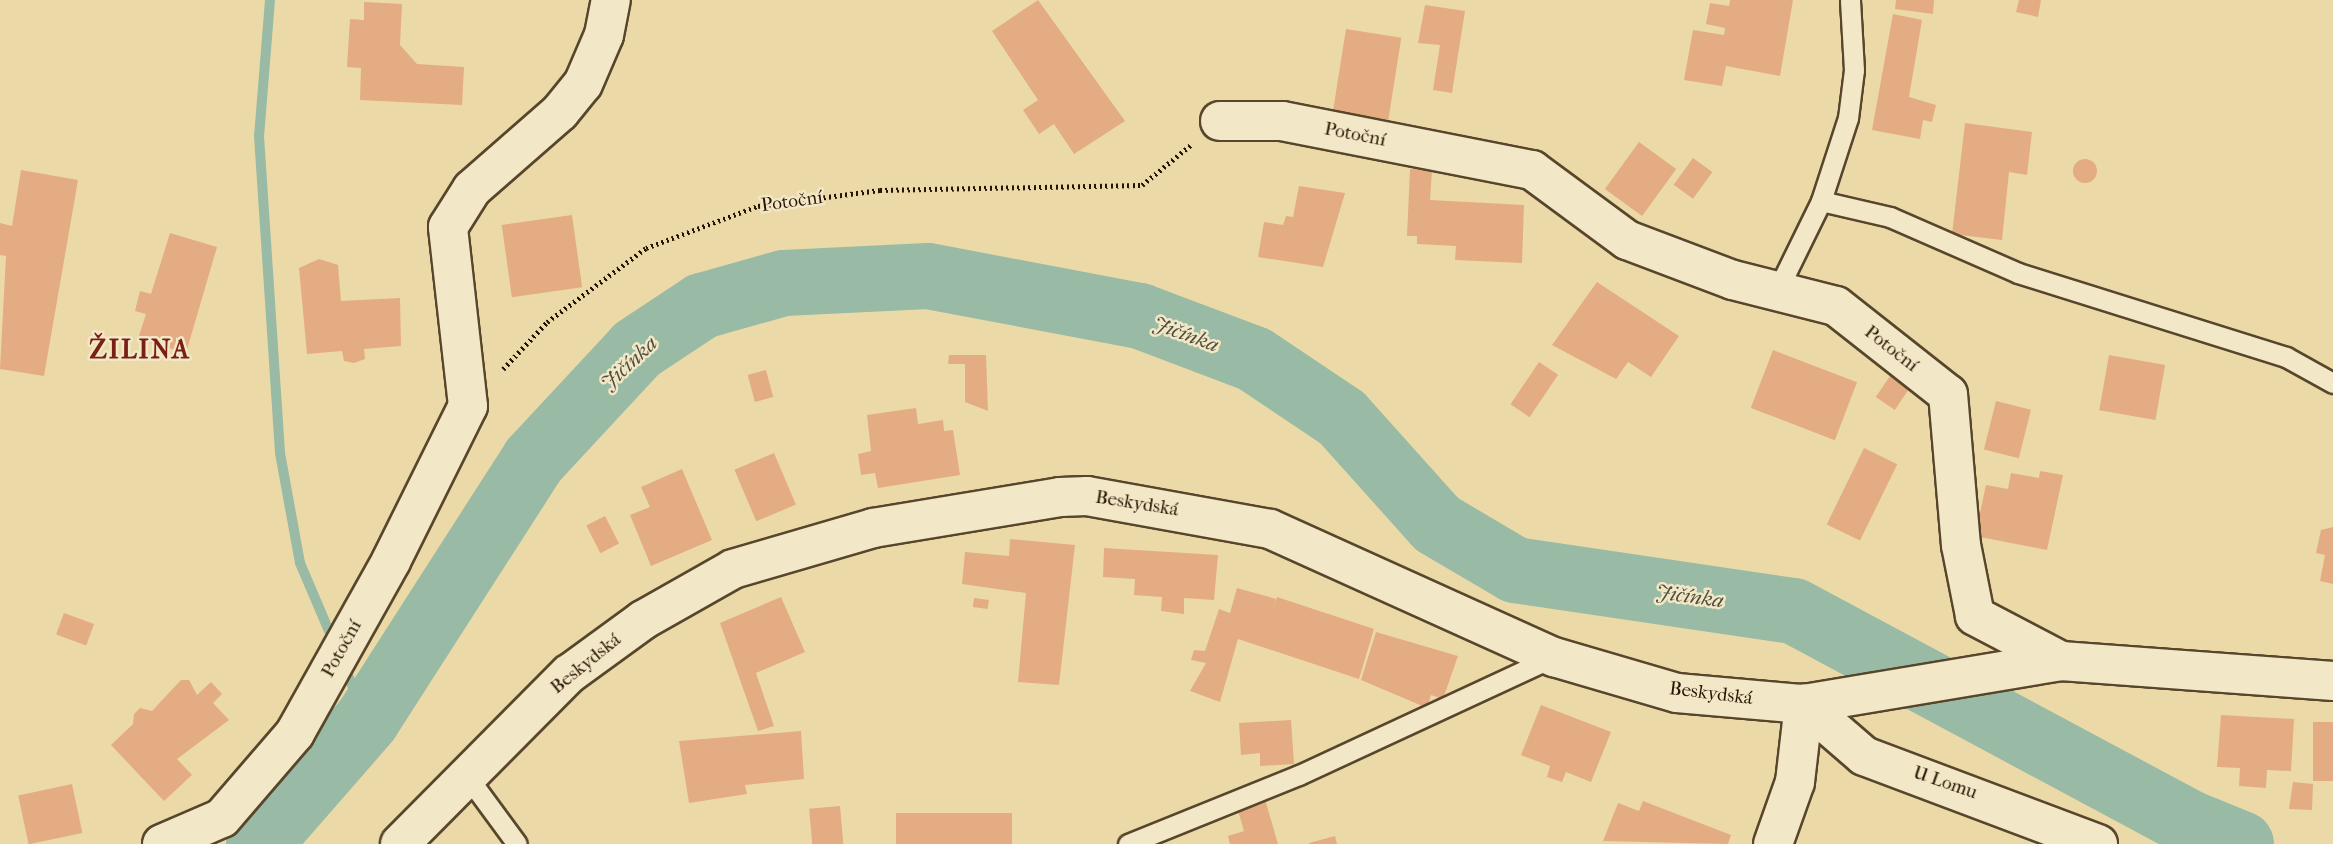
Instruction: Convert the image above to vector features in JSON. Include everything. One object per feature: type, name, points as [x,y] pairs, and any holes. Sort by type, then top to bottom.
[{"type":"street","points":[[468,406],[448,227],[472,189],[560,113],[583,84],[604,35],[611,0]]},
{"type":"street","name":"Potoční","points":[[1220,121],[1282,121],[1532,170],[1626,240],[1777,291],[1836,306],[1948,394],[1961,545],[1975,616],[2045,664]]},
{"type":"street","name":"Potoční","points":[[162,844],[222,818],[295,733],[468,406]]},
{"type":"street","name":"Beskydská","points":[[400,844],[569,674],[643,620],[733,569],[873,528],[1060,497],[1087,496],[1270,529],[1554,656],[1677,694],[1804,704],[2045,664]]},
{"type":"street","points":[[2045,664],[2333,681]]},
{"type":"street","points":[[1773,844],[1795,782],[1804,704]]},
{"type":"street","name":"U Lomu","points":[[1804,704],[1864,756],[1999,801],[2098,844]]},
{"type":"lane","points":[[1777,291],[1821,201],[1848,118],[1854,70],[1850,0]]},
{"type":"lane","points":[[1821,201],[1890,217],[2018,274],[2286,357],[2333,383]]},
{"type":"lane","points":[[1128,844],[1299,775],[1554,656]]},
{"type":"lane","points":[[467,776],[517,844]]},
{"type":"path","name":"Potoční","points":[[468,406],[547,322],[659,243],[758,206],[866,192],[1142,185],[1220,121]]},
{"type":"building","points":[[1038,0],[1125,121],[1074,154],[1054,124],[1039,134],[1023,110],[1038,100],[992,31]]},
{"type":"building","points":[[1730,0],[1793,0],[1780,76],[1726,66],[1722,86],[1684,80],[1693,30],[1724,35],[1725,28],[1706,24],[1710,3],[1729,6]]},
{"type":"building","points":[[1896,0],[1934,0],[1933,14],[1895,9]]},
{"type":"building","points":[[2019,0],[2041,0],[2038,17],[2016,12]]},
{"type":"building","points":[[364,2],[402,4],[400,45],[417,64],[464,67],[462,105],[360,100],[361,68],[347,67],[350,19],[364,20]]},
{"type":"building","points":[[1425,5],[1465,11],[1452,93],[1433,90],[1440,45],[1418,43]]},
{"type":"building","points":[[1893,14],[1922,20],[1909,97],[1936,105],[1932,122],[1923,120],[1920,139],[1872,130]]},
{"type":"building","points":[[1346,29],[1401,38],[1388,120],[1333,111]]},
{"type":"building","points":[[1965,123],[2032,132],[2027,175],[2009,172],[2002,240],[1952,234]]},
{"type":"building","points":[[1639,142],[1676,169],[1642,216],[1605,189]]},
{"type":"building","points":[[1693,158],[1712,172],[1693,199],[1674,185]]},
{"type":"building","points":[[2085,159],[2094,162],[2097,171],[2094,180],[2085,183],[2076,180],[2073,171],[2076,162]]},
{"type":"building","points":[[1410,169],[1432,170],[1430,200],[1524,205],[1522,263],[1455,260],[1456,246],[1417,244],[1417,236],[1407,236]]},
{"type":"building","points":[[21,170],[78,180],[44,376],[0,369],[6,256],[0,255],[0,223],[12,226]]},
{"type":"building","points":[[1299,186],[1345,193],[1323,267],[1258,257],[1264,222],[1283,225],[1286,216],[1293,217]]},
{"type":"building","points":[[572,215],[582,287],[512,297],[502,225]]},
{"type":"building","points":[[170,233],[217,247],[186,353],[138,339],[146,314],[135,311],[140,291],[151,294]]},
{"type":"building","points":[[319,259],[338,265],[341,301],[400,298],[401,346],[364,349],[365,359],[354,363],[344,361],[342,351],[307,354],[299,268]]},
{"type":"building","points":[[1597,282],[1679,336],[1651,377],[1628,362],[1616,379],[1552,345]]},
{"type":"building","points":[[1773,350],[1857,382],[1835,440],[1751,408]]},
{"type":"building","points":[[949,355],[986,355],[988,411],[965,402],[965,364],[948,364]]},
{"type":"building","points":[[2109,355],[2165,365],[2155,420],[2099,410]]},
{"type":"building","points":[[1539,362],[1558,375],[1530,417],[1510,404]]},
{"type":"building","points":[[766,370],[773,397],[755,402],[748,375]]},
{"type":"building","points":[[1892,373],[1911,386],[1895,410],[1876,397]]},
{"type":"building","points":[[1996,401],[2031,410],[2019,458],[1984,450]]},
{"type":"building","points":[[916,408],[918,424],[943,420],[944,431],[953,430],[960,475],[878,488],[875,473],[861,475],[858,454],[871,451],[867,415]]},
{"type":"building","points":[[1864,448],[1897,464],[1860,541],[1827,524]]},
{"type":"building","points":[[774,453],[796,505],[756,521],[734,470]]},
{"type":"building","points":[[682,469],[712,540],[651,566],[630,515],[650,507],[641,487]]},
{"type":"building","points":[[2040,471],[2063,475],[2047,550],[1975,536],[1986,485],[2008,489],[2011,473],[2039,478]]},
{"type":"building","points":[[605,516],[619,544],[600,553],[586,526]]},
{"type":"building","points":[[2333,527],[2333,584],[2320,581],[2325,555],[2316,553],[2321,530]]},
{"type":"building","points":[[1010,539],[1075,545],[1059,685],[1018,682],[1026,593],[962,584],[965,552],[1009,556]]},
{"type":"building","points":[[1104,548],[1218,555],[1214,600],[1184,598],[1184,614],[1161,611],[1162,597],[1134,595],[1135,579],[1103,577]]},
{"type":"building","points":[[1237,588],[1276,599],[1273,609],[1277,597],[1374,629],[1359,679],[1238,639],[1220,702],[1190,691],[1206,663],[1191,660],[1194,650],[1205,651],[1219,609],[1230,613]]},
{"type":"building","points":[[781,597],[805,652],[756,673],[774,726],[758,731],[720,623]]},
{"type":"building","points":[[974,598],[989,600],[988,609],[973,607]]},
{"type":"building","points":[[64,613],[94,624],[86,646],[56,635]]},
{"type":"building","points":[[1376,632],[1458,656],[1443,699],[1431,695],[1427,708],[1361,680]]},
{"type":"building","points":[[181,680],[189,680],[197,695],[211,682],[222,694],[213,703],[229,720],[177,759],[192,775],[164,801],[111,745],[133,724],[134,714],[140,708],[152,711]]},
{"type":"building","points":[[1541,705],[1611,732],[1591,782],[1566,772],[1562,782],[1547,777],[1550,766],[1521,755]]},
{"type":"building","points":[[2221,715],[2294,719],[2291,771],[2267,770],[2266,788],[2239,786],[2240,768],[2217,767]]},
{"type":"building","points":[[1291,720],[1294,764],[1260,766],[1260,753],[1241,755],[1239,723]]},
{"type":"building","points":[[2313,722],[2333,722],[2333,781],[2313,781]]},
{"type":"building","points":[[801,731],[804,779],[745,785],[747,794],[689,803],[679,741]]},
{"type":"building","points":[[2293,782],[2313,784],[2312,810],[2289,809]]},
{"type":"building","points":[[72,784],[82,833],[29,844],[18,795]]},
{"type":"building","points":[[1264,796],[1278,844],[1230,844],[1228,836],[1244,831],[1236,804]]},
{"type":"building","points":[[1643,801],[1731,835],[1728,844],[1603,841],[1618,803],[1639,811]]},
{"type":"building","points":[[840,806],[843,844],[812,844],[809,809]]},
{"type":"building","points":[[896,813],[1012,813],[1012,844],[896,844]]},
{"type":"building","points":[[1335,836],[1337,844],[1309,844],[1309,843]]},
{"type":"waterway","points":[[270,0],[259,136],[280,453],[300,563],[335,645]]},
{"type":"waterway","name":"Jičínka","points":[[259,844],[367,720],[534,460],[637,349],[702,306],[784,283],[928,276],[1140,316],[1254,359],[1342,418],[1437,524],[1515,570],[1794,611],[2192,824],[2241,844]]},
{"type":"waterway","points":[[344,666],[367,720]]},
{"type":"district","name":"ŽILINA","points":[[140,350]]}]
